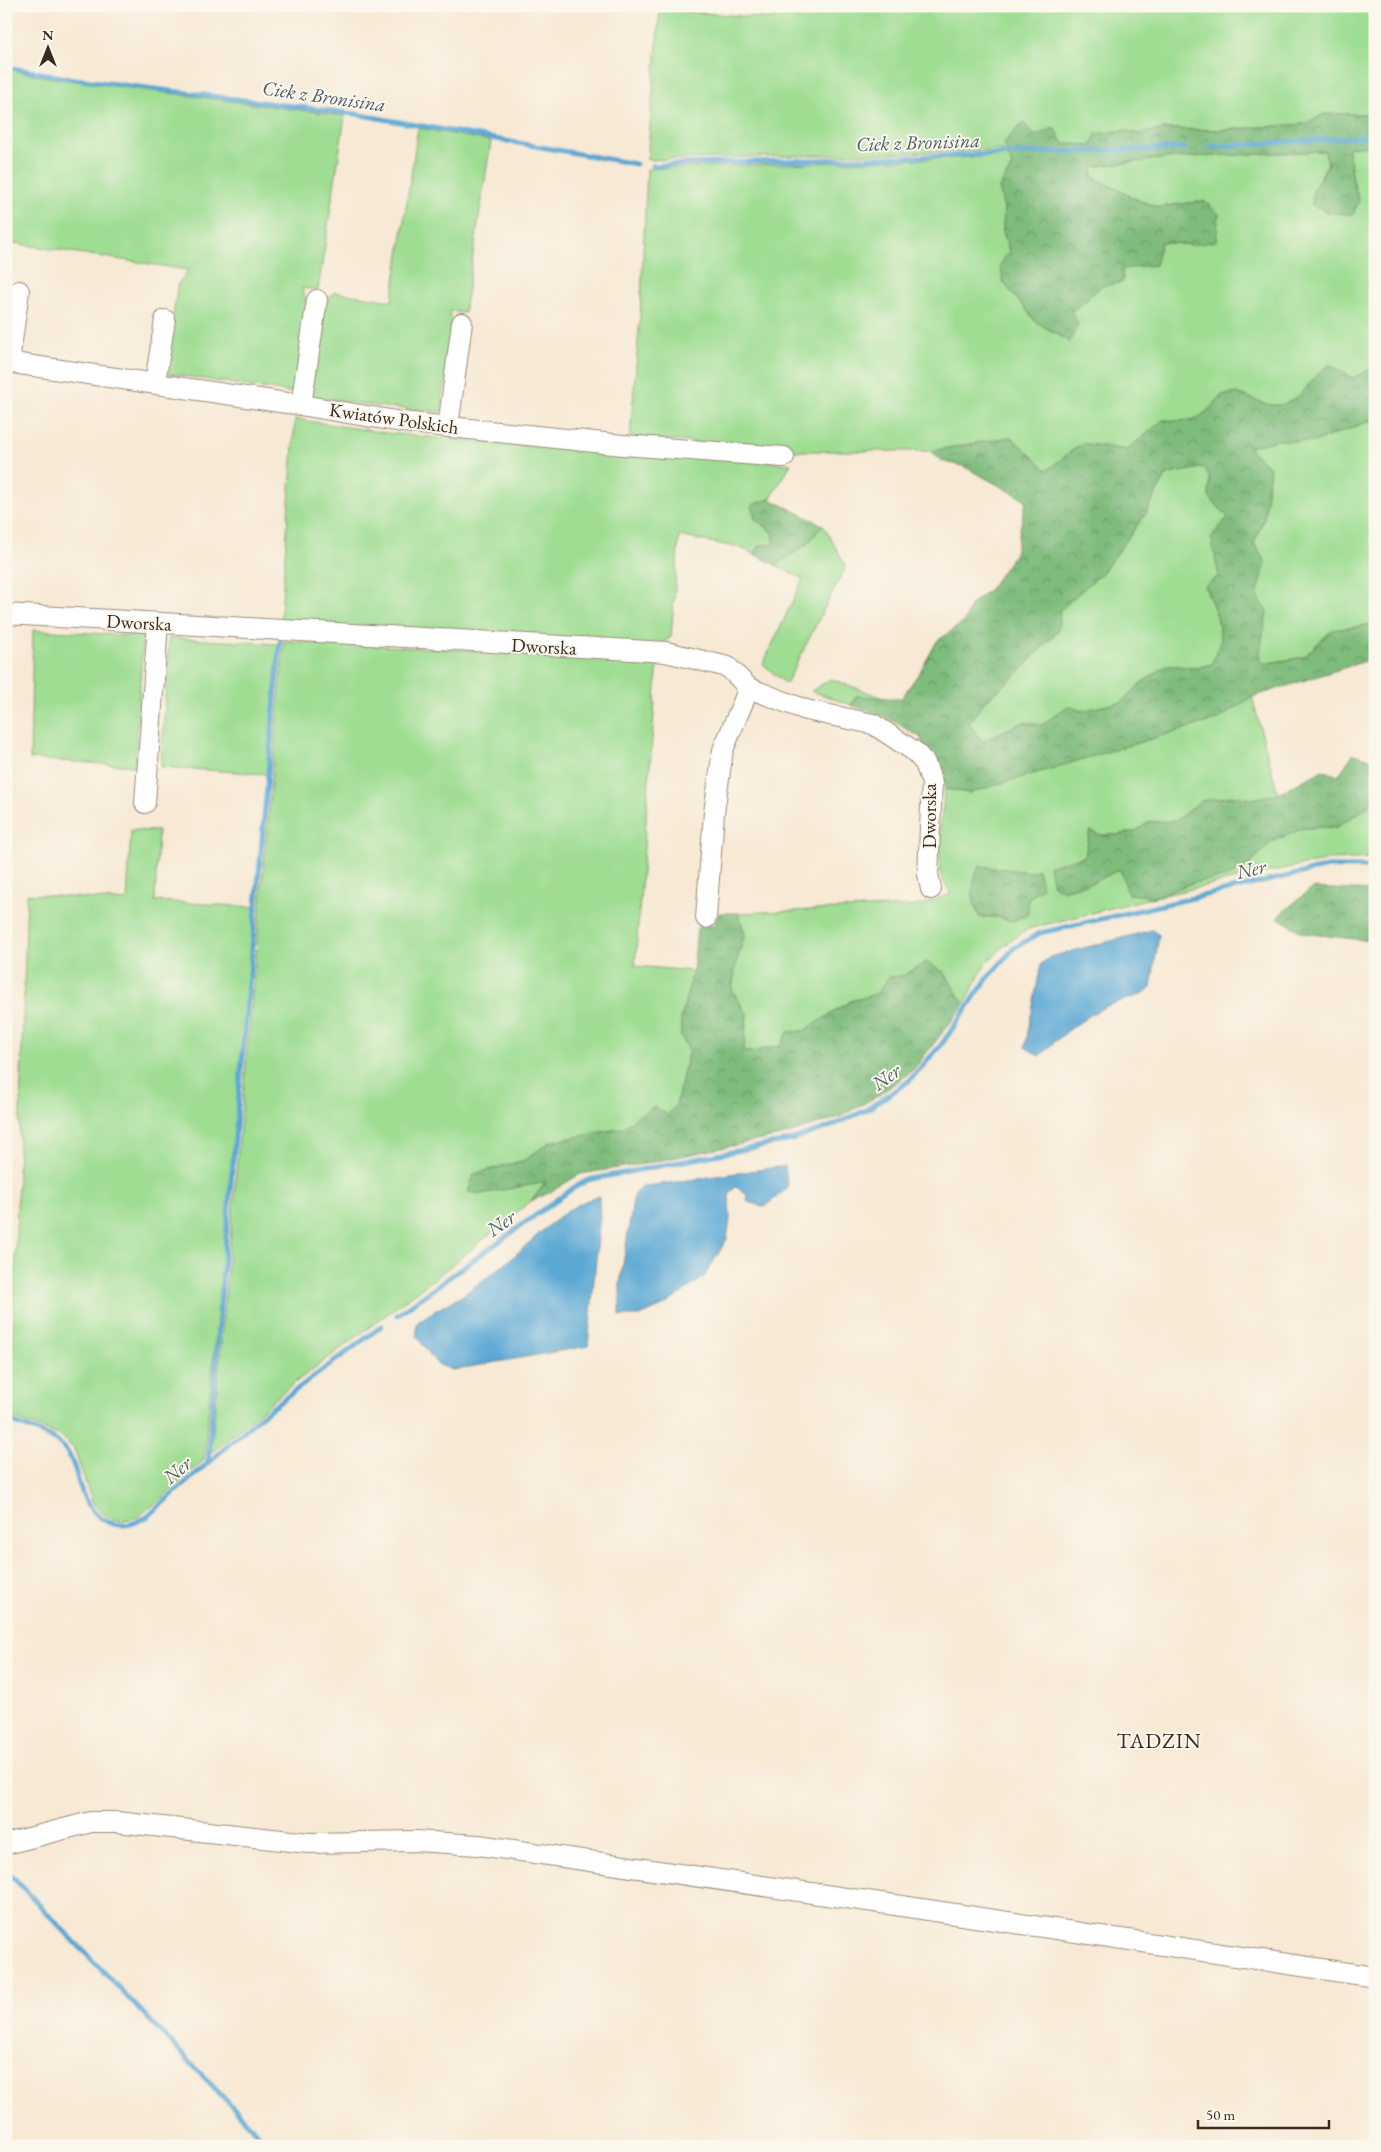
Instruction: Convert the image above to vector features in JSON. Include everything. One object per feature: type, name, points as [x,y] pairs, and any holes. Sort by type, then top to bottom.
[{"type":"street","points":[[7,362],[19,291]]},
{"type":"street","points":[[301,405],[317,300]]},
{"type":"street","points":[[155,383],[164,320]]},
{"type":"street","points":[[448,427],[462,323]]},
{"type":"street","name":"Kwiatów Polskich","points":[[7,362],[301,405],[402,422],[623,445],[784,457]]},
{"type":"street","name":"Dworska","points":[[6,614],[666,652],[728,667],[749,688],[806,710],[873,724],[914,751],[925,763],[932,783],[928,874],[931,888]]},
{"type":"street","points":[[145,803],[158,623]]},
{"type":"street","points":[[706,918],[714,814],[723,750],[749,688]]},
{"type":"street","points":[[6,1844],[92,1822],[117,1822],[309,1843],[415,1841],[478,1845],[896,1904],[1375,1977]]},
{"type":"green space","points":[[778,6],[1375,6],[1375,114],[1324,114],[1305,124],[1219,130],[1164,129],[1138,134],[1125,130],[1092,145],[1064,144],[1035,136],[1004,142],[1007,150],[647,160],[660,9],[774,19]]},
{"type":"green space","points":[[6,69],[52,78],[345,116],[318,290],[302,288],[308,305],[295,393],[164,373],[178,284],[188,270],[6,242]]},
{"type":"green space","points":[[1324,114],[1375,114],[1375,145],[1348,147],[1353,181],[1359,201],[1353,215],[1328,212],[1312,205],[1313,191],[1328,164],[1325,151],[1167,158],[1093,167],[1093,177],[1140,201],[1158,207],[1204,201],[1219,214],[1216,241],[1192,245],[1161,242],[1155,265],[1122,269],[1123,282],[1101,286],[1087,300],[1071,311],[1078,323],[1070,342],[1036,322],[1003,282],[1000,265],[1009,251],[1003,231],[1004,208],[999,188],[1012,166],[1004,142],[1023,123],[1035,136],[1054,128],[1064,144],[1092,145],[1096,134],[1125,130],[1138,134],[1164,129],[1219,130],[1305,124]]},
{"type":"green space","points":[[418,128],[491,141],[464,313],[449,311],[454,327],[441,412],[375,406],[310,396],[323,307],[334,292],[392,301]]},
{"type":"green space","points":[[1375,145],[1375,367],[1353,378],[1331,365],[1318,374],[1295,398],[1288,403],[1279,405],[1263,403],[1238,394],[1222,395],[1208,410],[1197,418],[1183,421],[1163,420],[1127,450],[1082,443],[1047,471],[1010,437],[931,451],[798,451],[630,437],[640,317],[647,169],[1009,156],[1012,166],[999,188],[1004,208],[1003,231],[1009,251],[1001,265],[1070,311],[1087,300],[1101,286],[1122,282],[1122,269],[1161,242],[1192,245],[1204,201],[1158,207],[1140,201],[1093,177],[1092,167],[1167,158],[1325,151],[1328,163],[1313,191],[1359,201],[1353,181],[1348,146]]},
{"type":"green space","points":[[1331,365],[1353,378],[1375,367],[1375,419],[1314,442],[1277,440],[1249,447],[1254,454],[1270,467],[1264,518],[1254,543],[1266,563],[1257,595],[1267,612],[1259,657],[1263,664],[1304,657],[1332,630],[1375,623],[1375,658],[1252,697],[1218,719],[969,793],[945,789],[920,737],[886,717],[851,705],[856,696],[901,699],[921,670],[937,641],[964,622],[971,604],[990,589],[1015,553],[1026,500],[963,466],[941,461],[931,451],[1011,437],[1047,470],[1082,443],[1127,450],[1163,420],[1183,421],[1197,418],[1208,410],[1222,395],[1238,394],[1274,405],[1288,403],[1301,393],[1324,369]],"holes":[[[1204,467],[1210,479],[1209,497],[1228,517],[1211,537],[1219,576],[1205,586],[1217,616],[1221,640],[1212,664],[1195,668],[1167,665],[1143,682],[1122,702],[1081,711],[1068,706],[1042,725],[1024,722],[982,741],[969,724],[984,702],[1016,675],[1058,631],[1060,610],[1104,571],[1146,513],[1166,475]]]},
{"type":"green space","points":[[295,419],[386,433],[505,444],[674,454],[791,464],[770,499],[752,505],[755,519],[774,533],[773,545],[761,545],[754,554],[741,548],[679,536],[671,637],[659,646],[280,626]]},
{"type":"green space","points":[[1375,419],[1375,623],[1332,630],[1304,657],[1262,664],[1259,657],[1267,612],[1257,595],[1266,563],[1254,543],[1264,518],[1270,467],[1254,454],[1249,447],[1277,440],[1314,442]]},
{"type":"green space","points":[[1205,467],[1210,479],[1209,497],[1228,517],[1216,563],[1219,576],[1205,587],[1217,616],[1221,640],[1212,664],[1195,668],[1167,665],[1143,682],[1122,702],[1081,711],[1068,706],[1042,725],[1024,722],[982,741],[969,724],[984,702],[1016,675],[1060,610],[1126,541],[1146,513],[1166,475]]},
{"type":"green space","points":[[770,499],[823,525],[808,543],[776,565],[754,554],[761,545],[773,545],[774,533],[755,519],[752,505]]},
{"type":"green space","points":[[823,525],[846,566],[786,684],[763,664],[803,579],[776,565],[808,543]]},
{"type":"green space","points":[[33,630],[143,636],[135,766],[30,759]]},
{"type":"green space","points":[[169,638],[278,644],[267,774],[161,767]]},
{"type":"green space","points":[[284,641],[658,660],[635,966],[693,971],[681,1036],[689,1050],[676,1105],[668,1116],[639,1115],[623,1128],[550,1142],[525,1160],[474,1174],[480,1194],[546,1182],[531,1201],[438,1276],[293,1384],[211,1453]]},
{"type":"green space","points":[[831,679],[886,699],[857,696],[851,705],[811,691]]},
{"type":"green space","points":[[1252,697],[1278,794],[1252,799],[1233,796],[1201,801],[1176,821],[1149,822],[1136,831],[1117,835],[1100,835],[1090,831],[1085,856],[1092,883],[1120,869],[1155,897],[1028,929],[1006,944],[985,965],[964,1005],[945,973],[926,963],[903,976],[889,977],[876,994],[851,1001],[804,1031],[788,1032],[779,1048],[774,1047],[754,1052],[744,1051],[747,1014],[732,990],[736,963],[745,935],[738,913],[917,906],[951,894],[941,876],[939,836],[945,789],[969,793],[1218,719]],"holes":[[[980,866],[1029,872],[1013,921],[997,917],[979,917],[974,885]]]},
{"type":"green space","points":[[1353,754],[1375,760],[1375,802],[1337,827],[1303,828],[1271,842],[1251,863],[1227,877],[1192,883],[1155,897],[1128,894],[1120,869],[1092,883],[1061,890],[1053,885],[1049,866],[1085,856],[1090,831],[1100,835],[1117,835],[1136,831],[1149,822],[1175,821],[1201,801],[1234,796],[1252,799],[1278,794],[1323,770],[1338,776]]},
{"type":"green space","points":[[1375,802],[1375,858],[1330,860],[1155,897],[1192,883],[1227,877],[1251,863],[1271,842],[1303,828],[1337,827]]},
{"type":"green space","points":[[131,830],[158,831],[155,901],[255,907],[204,1460],[160,1500],[138,1517],[120,1521],[107,1517],[93,1504],[74,1449],[61,1436],[6,1415],[6,1361],[12,1362],[27,894],[127,901]]},
{"type":"green space","points":[[980,866],[1029,872],[1038,869],[1042,887],[1028,899],[1028,915],[1013,921],[997,917],[980,917],[973,898],[973,885]]},
{"type":"green space","points":[[1312,888],[1375,891],[1375,945],[1371,941],[1303,933],[1277,917]]},
{"type":"green space","points":[[719,913],[738,913],[745,935],[736,963],[732,990],[747,1014],[744,1051],[754,1052],[770,1047],[779,1047],[788,1032],[804,1031],[851,1001],[876,994],[889,977],[903,976],[926,962],[945,973],[964,1005],[914,1069],[879,1095],[840,1117],[785,1135],[643,1164],[580,1174],[549,1193],[531,1201],[546,1182],[480,1194],[468,1192],[474,1174],[525,1160],[550,1142],[623,1128],[639,1115],[654,1107],[668,1115],[676,1105],[689,1050],[681,1036],[681,1018],[693,971],[697,928],[715,924]]},
{"type":"water","points":[[1152,930],[1159,935],[1151,988],[1140,995],[1111,1004],[1096,1012],[1070,1030],[1039,1056],[1025,1047],[1041,964],[1050,957]]},
{"type":"water","points":[[785,1166],[788,1188],[764,1207],[748,1202],[746,1194],[736,1187],[729,1193],[730,1219],[727,1239],[704,1277],[665,1305],[640,1316],[620,1316],[620,1284],[634,1194],[641,1187]]},
{"type":"water","points":[[599,1196],[600,1215],[588,1346],[452,1370],[437,1364],[417,1337],[417,1323],[463,1295],[497,1270],[558,1218],[584,1201]]},
{"type":"waterway","name":"Ciek z Bronisina","points":[[6,67],[68,78],[355,114],[636,164]]},
{"type":"waterway","name":"Ciek z Bronisina","points":[[1210,147],[1375,136]]},
{"type":"waterway","name":"Ciek z Bronisina","points":[[653,166],[1185,148]]},
{"type":"waterway","points":[[208,1463],[223,1271],[280,642]]},
{"type":"waterway","name":"Ner","points":[[397,1315],[572,1189],[588,1180],[792,1140],[829,1127],[866,1110],[909,1081],[941,1045],[987,979],[1014,948],[1040,933],[1328,867],[1375,867]]},
{"type":"waterway","name":"Ner","points":[[6,1420],[42,1433],[59,1443],[72,1460],[82,1492],[94,1512],[110,1523],[131,1524],[147,1517],[261,1416],[382,1326]]},
{"type":"waterway","points":[[6,1870],[270,2146]]},
{"type":"district","name":"TADZIN","points":[[1159,1741]]}]
